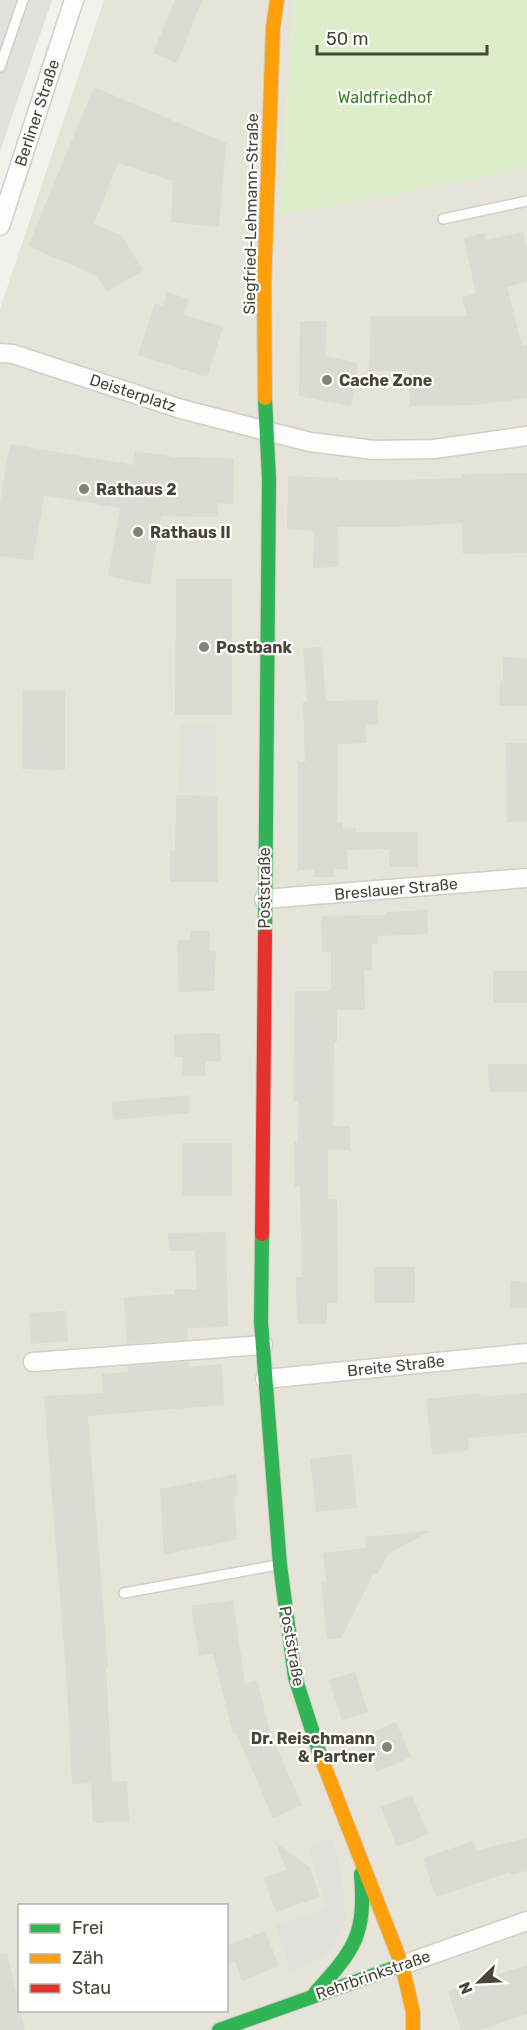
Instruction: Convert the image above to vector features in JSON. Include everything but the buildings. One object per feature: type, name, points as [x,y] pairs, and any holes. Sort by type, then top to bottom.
[{"type":"main road","name":"Siegfried-Lehmann-Straße","points":[[267,430],[264,382],[264,288],[273,28],[278,0]]},
{"type":"main road","name":"Poststraße","points":[[267,430],[269,479],[264,899],[263,1346],[280,1565],[295,1677],[319,1752],[402,1965],[413,2012],[413,2030]]},
{"type":"main road","points":[[313,1995],[347,1958],[357,1935],[362,1918],[361,1856]]},
{"type":"main road","name":"Rehrbrinkstraße","points":[[219,2030],[402,1965]]},
{"type":"street","name":"Berliner Straße","points":[[0,226],[3,206],[75,0]]},
{"type":"street","name":"Deisterplatz","points":[[0,353],[13,354],[181,409],[310,442],[375,450],[434,449],[527,435]]},
{"type":"street","name":"Breslauer Straße","points":[[264,899],[527,878]]},
{"type":"street","points":[[33,1362],[263,1346]]},
{"type":"street","name":"Breite Straße","points":[[265,1379],[527,1353]]},
{"type":"street","name":"Rehrbrinkstraße","points":[[402,1965],[527,1921]]},
{"type":"lane","points":[[0,67],[22,0]]},
{"type":"lane","points":[[443,219],[527,201]]},
{"type":"lane","points":[[124,1593],[280,1565]]},
{"type":"shaded area","points":[[0,0],[52,0],[0,151]]},
{"type":"shaded area","points":[[104,0],[294,0],[280,215],[527,168],[527,2030],[0,2030],[0,309]]},
{"type":"shaded area","points":[[180,725],[216,726],[215,792],[179,792]]},
{"type":"shaded area","points":[[333,1837],[343,1885],[346,1916],[336,1943],[318,1960],[291,1972],[276,1925],[327,1907],[308,1847]]},
{"type":"green space","name":"Waldfriedhof","points":[[294,0],[527,0],[527,168],[280,215]]},
{"type":"traffic: fast","points":[[265,398],[269,479],[265,935]]},
{"type":"traffic: fast","points":[[262,1234],[261,1322],[280,1565],[295,1677],[320,1755]]},
{"type":"traffic: fast","points":[[315,1993],[340,1964],[355,1940],[362,1912],[361,1874]]},
{"type":"traffic: fast","points":[[219,2030],[402,1965]]},
{"type":"traffic: slow","points":[[265,398],[264,288],[273,28],[277,0]]},
{"type":"traffic: slow","points":[[320,1755],[402,1965],[413,2012],[413,2030]]},
{"type":"traffic: jam","points":[[262,1234],[265,935]]},
{"type":"place","name":"Cache Zone","points":[[327,380]]},
{"type":"place","name":"Rathaus 2","points":[[84,489]]},
{"type":"place","name":"Rathaus II","points":[[138,532]]},
{"type":"place","name":"Postbank","points":[[204,647]]},
{"type":"place","name":"Dr. Reischmann & Partner","points":[[387,1747]]}]
